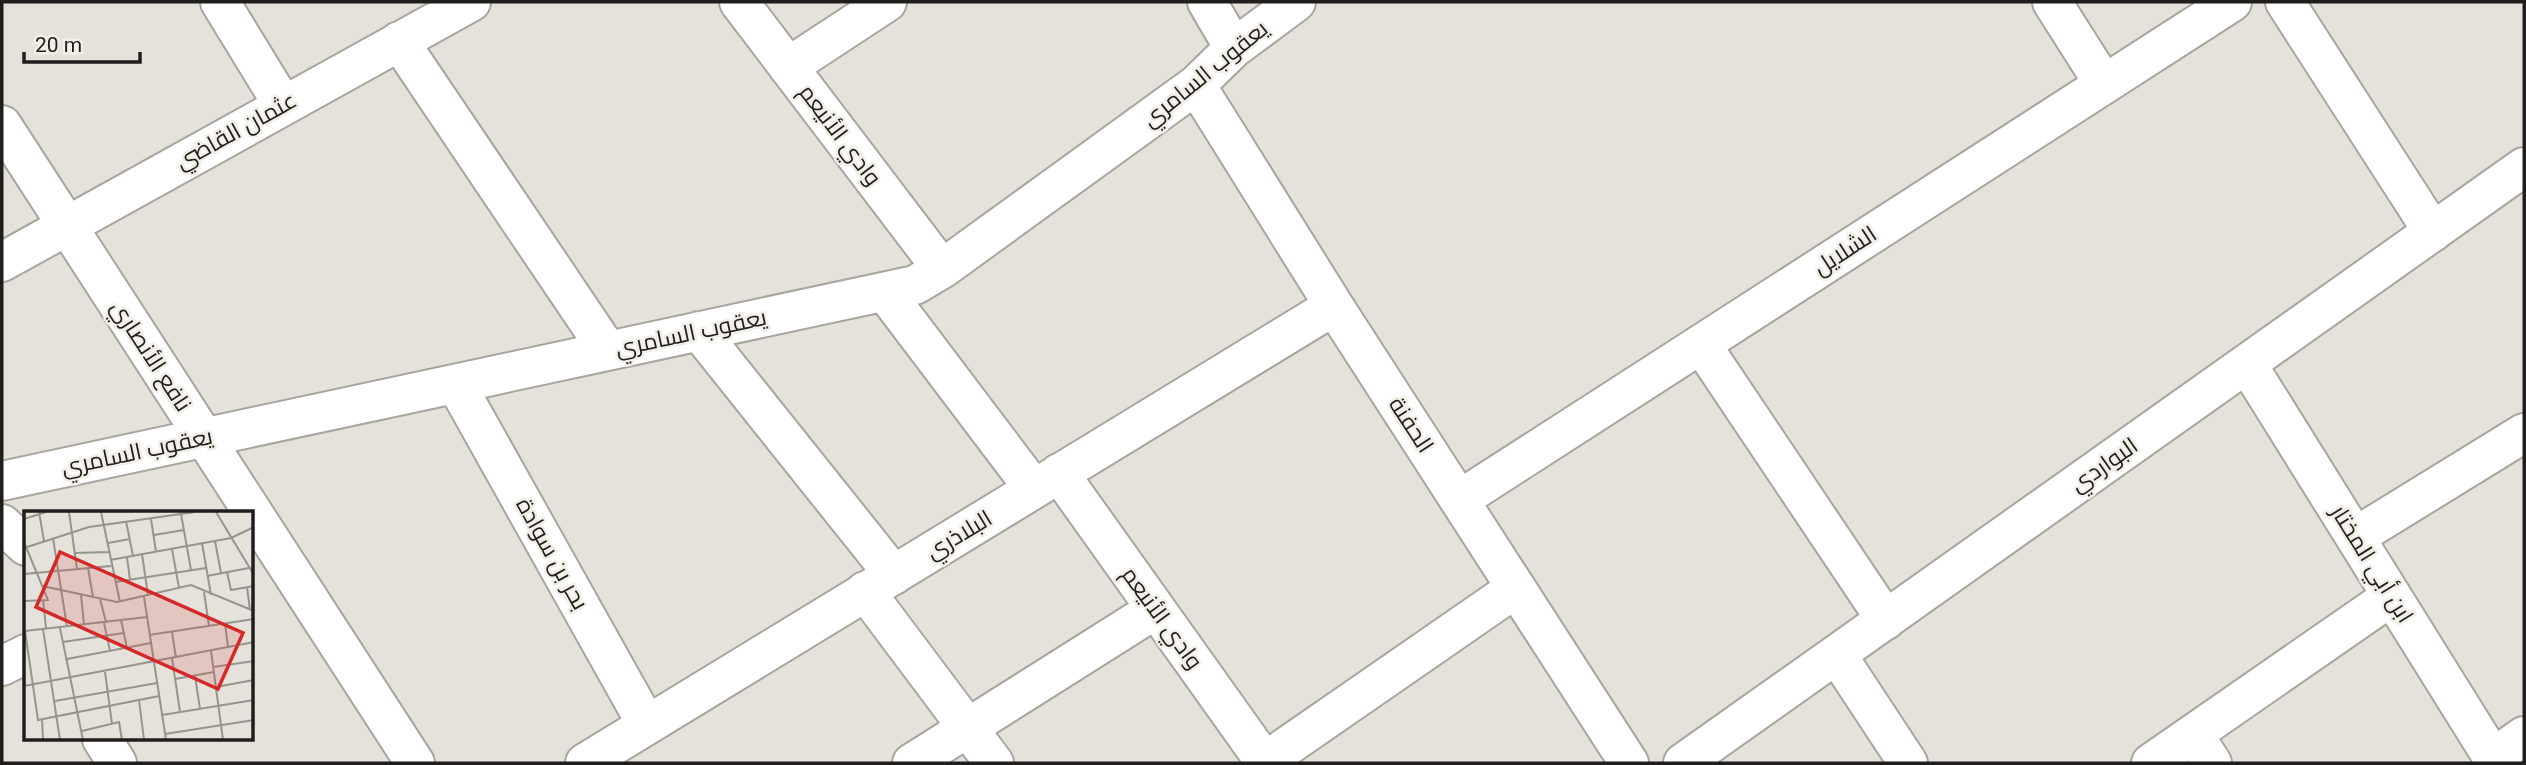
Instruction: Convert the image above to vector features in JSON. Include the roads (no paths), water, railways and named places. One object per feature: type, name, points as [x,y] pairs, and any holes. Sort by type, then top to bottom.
[{"type":"street","points":[[220,2],[283,105]]},
{"type":"street","name":"عثمان القاضي","points":[[2,261],[471,2]]},
{"type":"street","name":"وادي الأنيعم","points":[[739,2],[942,269]]},
{"type":"street","points":[[788,66],[887,2]]},
{"type":"street","points":[[1207,2],[1234,48]]},
{"type":"street","name":"يعقوب السامري","points":[[2,481],[915,285],[942,269],[1196,85],[1234,48],[1296,2]]},
{"type":"street","points":[[2052,2],[2104,84]]},
{"type":"street","name":"الشلايل","points":[[1459,500],[2232,2]]},
{"type":"street","points":[[2284,2],[2433,232]]},
{"type":"street","points":[[399,41],[608,351]]},
{"type":"street","name":"الحفنة","points":[[1196,85],[1334,306],[1629,763]]},
{"type":"street","name":"نافع الأنصاري","points":[[2,125],[251,511]]},
{"type":"street","name":"البواردي","points":[[1684,763],[2524,167]]},
{"type":"street","name":"وادي الأنيعم","points":[[885,292],[1156,609],[1264,762]]},
{"type":"street","name":"البلاذري","points":[[585,763],[1334,306]]},
{"type":"street","points":[[699,331],[879,583],[968,728],[994,763]]},
{"type":"street","points":[[1701,344],[1886,621]]},
{"type":"street","name":"ابن أبي المختار","points":[[2247,364],[2494,760]]},
{"type":"street","name":"بحر بن سوادة","points":[[456,384],[648,725]]},
{"type":"street","points":[[2355,537],[2524,433]]},
{"type":"street","name":"نافع الأنصاري","points":[[254,516],[415,763]]},
{"type":"street","points":[[2,523],[24,543]]},
{"type":"street","points":[[1264,762],[1516,588]]},
{"type":"street","points":[[2151,763],[2203,749],[2392,596]]},
{"type":"street","points":[[912,763],[1156,609]]},
{"type":"street","points":[[2,666],[24,654]]},
{"type":"street","points":[[1837,655],[1908,763]]},
{"type":"street","points":[[2494,760],[2524,736]]},
{"type":"street","points":[[104,740],[117,763]]}]
